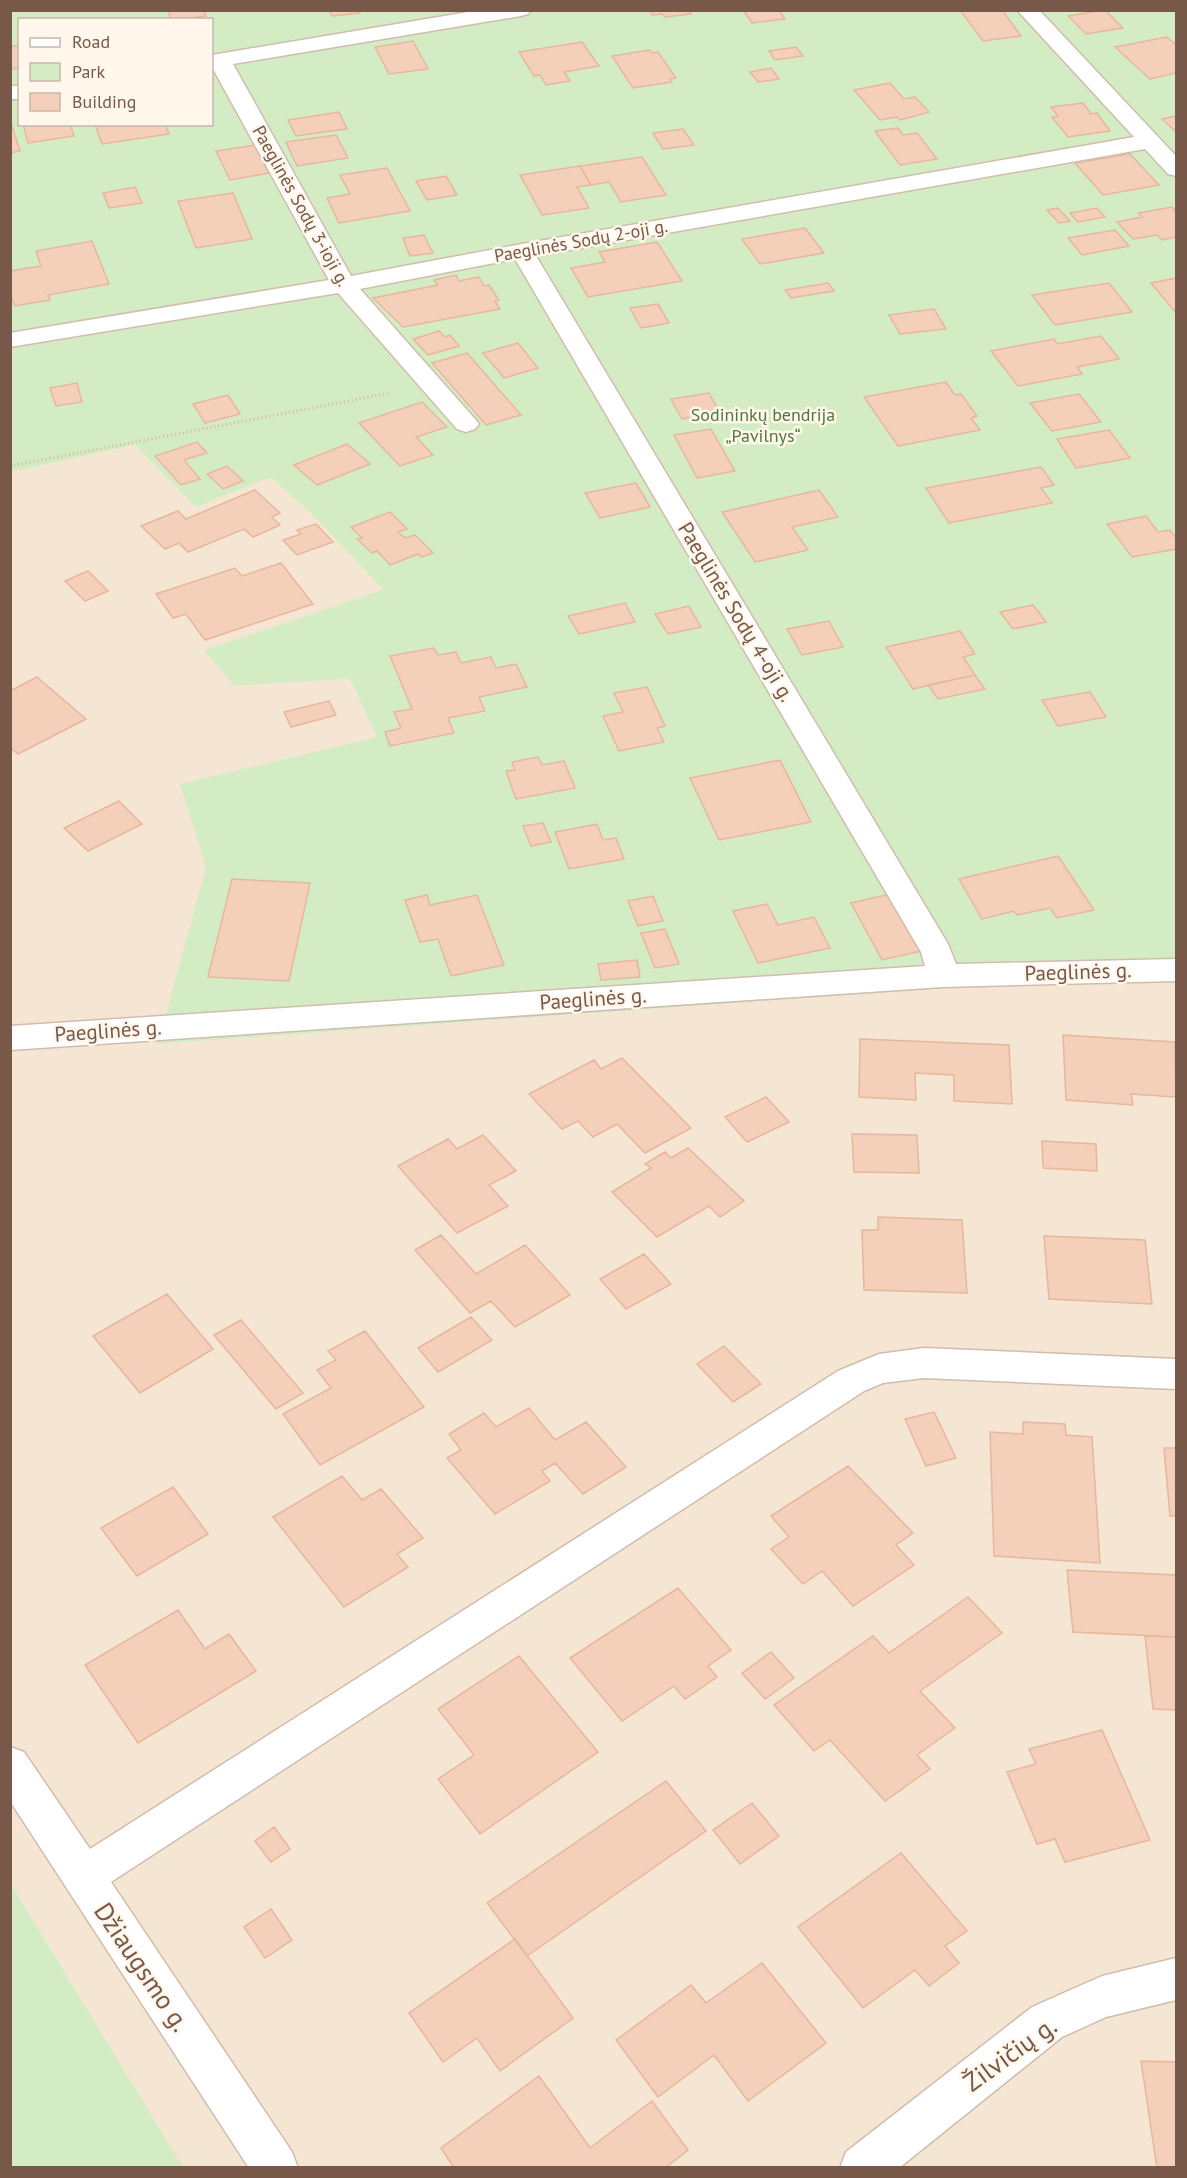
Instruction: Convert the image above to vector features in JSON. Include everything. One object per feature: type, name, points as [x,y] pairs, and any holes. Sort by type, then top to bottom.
[{"type":"street","points":[[216,60],[521,10]]},
{"type":"street","points":[[1028,10],[1176,170]]},
{"type":"street","name":"Paeglinės Sodų 3-ioji g.","points":[[216,60],[344,285],[466,424]]},
{"type":"street","name":"Paeglinės Sodų 2-oji g.","points":[[10,340],[344,285],[522,251],[1151,141]]},
{"type":"street","name":"Paeglinės Sodų 4-oji g.","points":[[522,251],[937,952],[944,976]]},
{"type":"street","name":"Paeglinės g.","points":[[10,1038],[944,976],[1176,970]]},
{"type":"street","points":[[83,1877],[851,1381],[879,1369],[924,1363],[1176,1374]]},
{"type":"street","name":"Džiaugsmo g.","points":[[10,1765],[276,2168]]},
{"type":"street","name":"Žilvičių g.","points":[[862,2168],[1047,2022],[1102,1997],[1176,1980]]},
{"type":"path","points":[[10,466],[432,385]]},
{"type":"shaded area","points":[[135,445],[196,507],[271,476],[313,515],[383,591],[205,650],[236,686],[350,679],[377,737],[181,784],[206,867],[159,1044],[991,985],[1176,981],[1176,2167],[183,2167],[11,1884],[11,472]]},
{"type":"green space","name":"Sodininkų bendrija „Pavilnys“","points":[[10,11],[1176,11],[1176,981],[991,985],[158,1044],[206,867],[180,784],[377,737],[350,679],[235,686],[204,650],[383,590],[313,515],[271,477],[196,507],[135,445],[11,472]]},
{"type":"green space","points":[[11,1884],[183,2167],[11,2167]]},
{"type":"building","points":[[168,10],[210,10],[204,11],[206,16],[170,18]]},
{"type":"building","points":[[329,10],[359,10],[360,13],[332,16]]},
{"type":"building","points":[[649,10],[688,10],[691,14],[665,17],[662,14],[652,15]]},
{"type":"building","points":[[743,10],[779,10],[785,19],[752,23]]},
{"type":"building","points":[[960,10],[1002,10],[1021,36],[983,41]]},
{"type":"building","points":[[1105,10],[1123,28],[1086,34],[1068,16]]},
{"type":"building","points":[[1167,37],[1176,45],[1176,73],[1150,79],[1115,47]]},
{"type":"building","points":[[413,41],[428,69],[389,74],[375,47]]},
{"type":"building","points":[[582,42],[599,66],[564,72],[570,81],[546,85],[540,75],[534,76],[519,52]]},
{"type":"building","points":[[18,45],[18,68],[10,69],[10,47]]},
{"type":"building","points":[[796,47],[803,56],[775,60],[769,51]]},
{"type":"building","points":[[650,50],[652,53],[658,52],[676,78],[670,79],[672,82],[633,88],[612,56]]},
{"type":"building","points":[[771,68],[779,79],[758,82],[750,72]]},
{"type":"building","points":[[890,83],[904,99],[915,97],[929,112],[900,120],[897,117],[880,120],[854,90]]},
{"type":"building","points":[[1083,103],[1091,114],[1097,113],[1110,131],[1068,137],[1052,117],[1058,116],[1051,107]]},
{"type":"building","points":[[339,112],[347,129],[296,136],[288,120]]},
{"type":"building","points":[[1176,116],[1176,129],[1174,130],[1162,119]]},
{"type":"building","points":[[10,120],[20,151],[10,153]]},
{"type":"building","points":[[24,126],[71,126],[74,136],[28,143]]},
{"type":"building","points":[[96,126],[166,126],[169,134],[102,144]]},
{"type":"building","points":[[898,128],[903,135],[917,133],[937,159],[900,165],[875,131]]},
{"type":"building","points":[[683,129],[694,145],[663,149],[653,133]]},
{"type":"building","points":[[336,135],[348,158],[297,166],[286,142]]},
{"type":"building","points":[[255,145],[269,173],[230,180],[216,151]]},
{"type":"building","points":[[1130,154],[1159,185],[1103,195],[1075,163]]},
{"type":"building","points":[[642,157],[666,195],[621,202],[609,182],[591,185],[580,166]]},
{"type":"building","points":[[580,166],[591,185],[577,187],[589,208],[542,215],[520,175]]},
{"type":"building","points":[[387,168],[410,211],[339,223],[327,198],[350,194],[340,175]]},
{"type":"building","points":[[446,176],[457,195],[427,200],[416,181]]},
{"type":"building","points":[[135,187],[142,203],[109,208],[103,193]]},
{"type":"building","points":[[233,193],[252,239],[196,248],[178,201]]},
{"type":"building","points":[[1172,207],[1176,212],[1176,237],[1162,240],[1157,235],[1133,239],[1117,222],[1142,217],[1138,213]]},
{"type":"building","points":[[1058,208],[1070,221],[1059,223],[1047,210]]},
{"type":"building","points":[[1097,208],[1105,217],[1078,222],[1070,213]]},
{"type":"building","points":[[805,228],[824,253],[760,264],[742,239]]},
{"type":"building","points":[[1115,230],[1129,246],[1082,255],[1068,238]]},
{"type":"building","points":[[424,235],[433,253],[410,256],[403,238]]},
{"type":"building","points":[[92,241],[109,284],[48,295],[50,300],[15,306],[10,293],[10,271],[41,266],[36,251]]},
{"type":"building","points":[[657,242],[682,281],[588,297],[571,268],[605,262],[599,252]]},
{"type":"building","points":[[456,275],[459,281],[479,277],[484,286],[489,285],[499,300],[495,301],[500,309],[403,327],[373,298],[438,285],[434,280]]},
{"type":"building","points":[[1176,278],[1176,313],[1151,283]]},
{"type":"building","points":[[828,283],[834,291],[791,298],[785,290]]},
{"type":"building","points":[[1109,283],[1132,312],[1055,325],[1032,295]]},
{"type":"building","points":[[658,304],[669,323],[641,328],[630,308]]},
{"type":"building","points":[[934,309],[946,329],[900,334],[889,315]]},
{"type":"building","points":[[439,331],[445,337],[450,335],[459,346],[428,355],[413,339]]},
{"type":"building","points":[[1101,336],[1119,359],[1077,367],[1082,374],[1018,386],[991,351],[1054,339],[1057,344]]},
{"type":"building","points":[[518,343],[538,368],[504,378],[483,353]]},
{"type":"building","points":[[467,353],[521,415],[486,425],[432,363]]},
{"type":"building","points":[[946,382],[955,395],[961,394],[977,416],[971,418],[980,430],[898,446],[864,397]]},
{"type":"building","points":[[77,383],[82,402],[56,406],[50,388]]},
{"type":"building","points":[[709,393],[720,413],[682,419],[671,399]]},
{"type":"building","points":[[1079,394],[1101,422],[1052,431],[1030,403]]},
{"type":"building","points":[[228,395],[240,414],[205,423],[193,404]]},
{"type":"building","points":[[422,402],[447,427],[416,437],[433,455],[400,466],[359,423]]},
{"type":"building","points":[[711,429],[735,471],[697,478],[674,435]]},
{"type":"building","points":[[1109,430],[1130,458],[1076,468],[1057,439]]},
{"type":"building","points":[[197,442],[207,453],[184,460],[200,479],[181,485],[155,456]]},
{"type":"building","points":[[347,444],[370,464],[317,485],[294,465]]},
{"type":"building","points":[[227,466],[243,481],[223,489],[207,474]]},
{"type":"building","points":[[1041,467],[1054,485],[1041,488],[1052,503],[949,523],[926,488]]},
{"type":"building","points":[[636,483],[650,507],[600,518],[585,493]]},
{"type":"building","points":[[255,490],[280,513],[272,517],[280,525],[253,537],[244,529],[188,552],[179,543],[165,549],[141,526],[178,511],[186,519]]},
{"type":"building","points":[[819,490],[838,517],[792,527],[808,550],[755,562],[722,512]]},
{"type":"building","points":[[390,512],[407,529],[398,532],[405,538],[415,535],[433,553],[421,557],[418,554],[390,565],[377,551],[372,553],[357,539],[362,538],[351,527]]},
{"type":"building","points":[[1146,516],[1158,532],[1170,530],[1176,538],[1176,549],[1132,557],[1107,524]]},
{"type":"building","points":[[316,524],[333,542],[297,555],[283,540],[301,534],[297,530]]},
{"type":"building","points":[[281,563],[313,604],[205,640],[186,614],[173,618],[156,594],[235,568],[242,576]]},
{"type":"building","points":[[88,571],[108,591],[85,601],[65,581]]},
{"type":"building","points":[[625,603],[635,622],[579,634],[568,616]]},
{"type":"building","points":[[1033,605],[1046,622],[1013,629],[1000,612]]},
{"type":"building","points":[[689,606],[701,627],[668,634],[655,614]]},
{"type":"building","points":[[829,621],[843,647],[802,655],[787,629]]},
{"type":"building","points":[[960,631],[975,654],[963,657],[975,675],[913,689],[886,647]]},
{"type":"building","points":[[434,648],[438,655],[456,652],[461,663],[491,657],[496,668],[516,664],[527,687],[479,697],[485,711],[448,718],[454,733],[390,746],[385,732],[401,728],[394,712],[412,709],[390,656]]},
{"type":"building","points":[[975,675],[985,689],[938,699],[928,685]]},
{"type":"building","points":[[37,677],[86,719],[18,754],[10,747],[10,691]]},
{"type":"building","points":[[647,687],[665,726],[657,728],[664,742],[619,751],[603,716],[623,712],[614,693]]},
{"type":"building","points":[[1090,692],[1106,717],[1058,726],[1042,700]]},
{"type":"building","points":[[329,701],[336,715],[291,727],[284,712]]},
{"type":"building","points":[[538,757],[542,765],[564,761],[575,788],[516,799],[506,771],[515,770],[512,762]]},
{"type":"building","points":[[780,760],[811,822],[719,840],[690,778]]},
{"type":"building","points":[[119,801],[142,824],[88,851],[64,828]]},
{"type":"building","points":[[543,823],[551,842],[531,846],[523,826]]},
{"type":"building","points":[[597,824],[603,840],[616,838],[624,859],[569,869],[555,832]]},
{"type":"building","points":[[1058,856],[1094,910],[1057,918],[1050,908],[1017,915],[1014,911],[982,919],[959,879]]},
{"type":"building","points":[[232,879],[310,883],[289,981],[208,977]]},
{"type":"building","points":[[890,894],[921,951],[882,960],[851,903]]},
{"type":"building","points":[[427,895],[430,905],[477,895],[504,965],[451,976],[438,939],[420,942],[405,900]]},
{"type":"building","points":[[653,896],[663,921],[638,926],[628,901]]},
{"type":"building","points":[[767,904],[778,925],[814,917],[830,948],[758,963],[733,911]]},
{"type":"building","points":[[665,929],[679,964],[655,968],[641,933]]},
{"type":"building","points":[[637,960],[640,977],[601,980],[598,964]]},
{"type":"building","points":[[1063,1035],[1175,1042],[1176,1097],[1131,1094],[1133,1105],[1066,1100]]},
{"type":"building","points":[[860,1039],[1009,1045],[1012,1104],[954,1101],[954,1075],[915,1073],[916,1100],[859,1097]]},
{"type":"building","points":[[622,1058],[691,1128],[645,1153],[617,1124],[593,1137],[578,1121],[562,1129],[529,1094],[594,1060],[601,1069]]},
{"type":"building","points":[[766,1097],[789,1122],[747,1142],[725,1117]]},
{"type":"building","points":[[852,1134],[917,1135],[919,1173],[854,1172]]},
{"type":"building","points":[[483,1135],[516,1171],[489,1185],[508,1206],[457,1233],[398,1166],[448,1139],[457,1149]]},
{"type":"building","points":[[1042,1141],[1096,1144],[1097,1171],[1043,1168]]},
{"type":"building","points":[[688,1148],[744,1201],[720,1217],[709,1206],[657,1237],[612,1192],[651,1168],[645,1164],[665,1152],[671,1158]]},
{"type":"building","points":[[878,1217],[962,1220],[967,1293],[864,1290],[862,1230],[878,1230]]},
{"type":"building","points":[[441,1235],[476,1274],[525,1245],[570,1295],[515,1327],[491,1301],[470,1313],[415,1250]]},
{"type":"building","points":[[1044,1236],[1145,1240],[1152,1304],[1049,1299]]},
{"type":"building","points":[[644,1254],[671,1284],[626,1309],[600,1279]]},
{"type":"building","points":[[167,1294],[213,1349],[140,1393],[93,1336]]},
{"type":"building","points":[[471,1317],[492,1340],[438,1372],[418,1348]]},
{"type":"building","points":[[241,1320],[303,1393],[276,1409],[214,1335]]},
{"type":"building","points":[[365,1331],[424,1407],[320,1465],[283,1414],[331,1388],[317,1370],[336,1360],[328,1351]]},
{"type":"building","points":[[724,1346],[761,1384],[733,1402],[697,1364]]},
{"type":"building","points":[[529,1408],[555,1440],[586,1422],[626,1467],[583,1494],[555,1463],[542,1471],[550,1481],[495,1514],[447,1458],[461,1450],[449,1434],[484,1413],[496,1427]]},
{"type":"building","points":[[934,1412],[956,1458],[926,1466],[905,1419]]},
{"type":"building","points":[[1023,1422],[1065,1424],[1066,1435],[1092,1437],[1100,1563],[994,1556],[990,1432],[1023,1434]]},
{"type":"building","points":[[1164,1448],[1176,1448],[1176,1516],[1170,1516]]},
{"type":"building","points":[[848,1466],[913,1533],[896,1545],[914,1565],[853,1606],[822,1571],[803,1584],[771,1549],[789,1537],[771,1516]]},
{"type":"building","points":[[342,1476],[362,1500],[381,1489],[423,1538],[397,1554],[408,1567],[344,1607],[273,1517]]},
{"type":"building","points":[[173,1487],[208,1534],[137,1576],[101,1528]]},
{"type":"building","points":[[1067,1570],[1176,1575],[1176,1637],[1073,1632]]},
{"type":"building","points":[[678,1588],[731,1650],[708,1666],[717,1677],[685,1699],[674,1686],[622,1721],[570,1658]]},
{"type":"building","points":[[968,1597],[1002,1633],[920,1691],[955,1728],[917,1755],[930,1769],[885,1801],[830,1740],[814,1751],[774,1705],[873,1636],[889,1653]]},
{"type":"building","points":[[178,1610],[205,1649],[229,1634],[256,1671],[138,1743],[85,1665]]},
{"type":"building","points":[[1145,1636],[1176,1637],[1176,1710],[1153,1709]]},
{"type":"building","points":[[771,1652],[794,1678],[765,1699],[742,1673]]},
{"type":"building","points":[[519,1656],[598,1752],[480,1834],[438,1779],[474,1755],[438,1709]]},
{"type":"building","points":[[1102,1730],[1150,1840],[1065,1862],[1055,1839],[1037,1844],[1007,1772],[1036,1764],[1029,1749]]},
{"type":"building","points":[[666,1781],[706,1831],[527,1956],[487,1903]]},
{"type":"building","points":[[752,1803],[779,1836],[740,1864],[713,1830]]},
{"type":"building","points":[[274,1827],[290,1849],[271,1862],[255,1841]]},
{"type":"building","points":[[901,1853],[967,1931],[945,1946],[959,1963],[929,1986],[915,1970],[863,2008],[798,1927]]},
{"type":"building","points":[[271,1909],[292,1940],[265,1958],[244,1927]]},
{"type":"building","points":[[515,1939],[573,2018],[500,2071],[477,2038],[443,2062],[409,2013]]},
{"type":"building","points":[[762,1963],[826,2043],[748,2101],[714,2055],[658,2097],[616,2040],[691,1985],[706,2003]]},
{"type":"building","points":[[1141,2061],[1176,2062],[1176,2168],[1157,2168]]},
{"type":"building","points":[[539,2076],[590,2148],[652,2101],[688,2150],[665,2168],[454,2168],[441,2148]]}]
